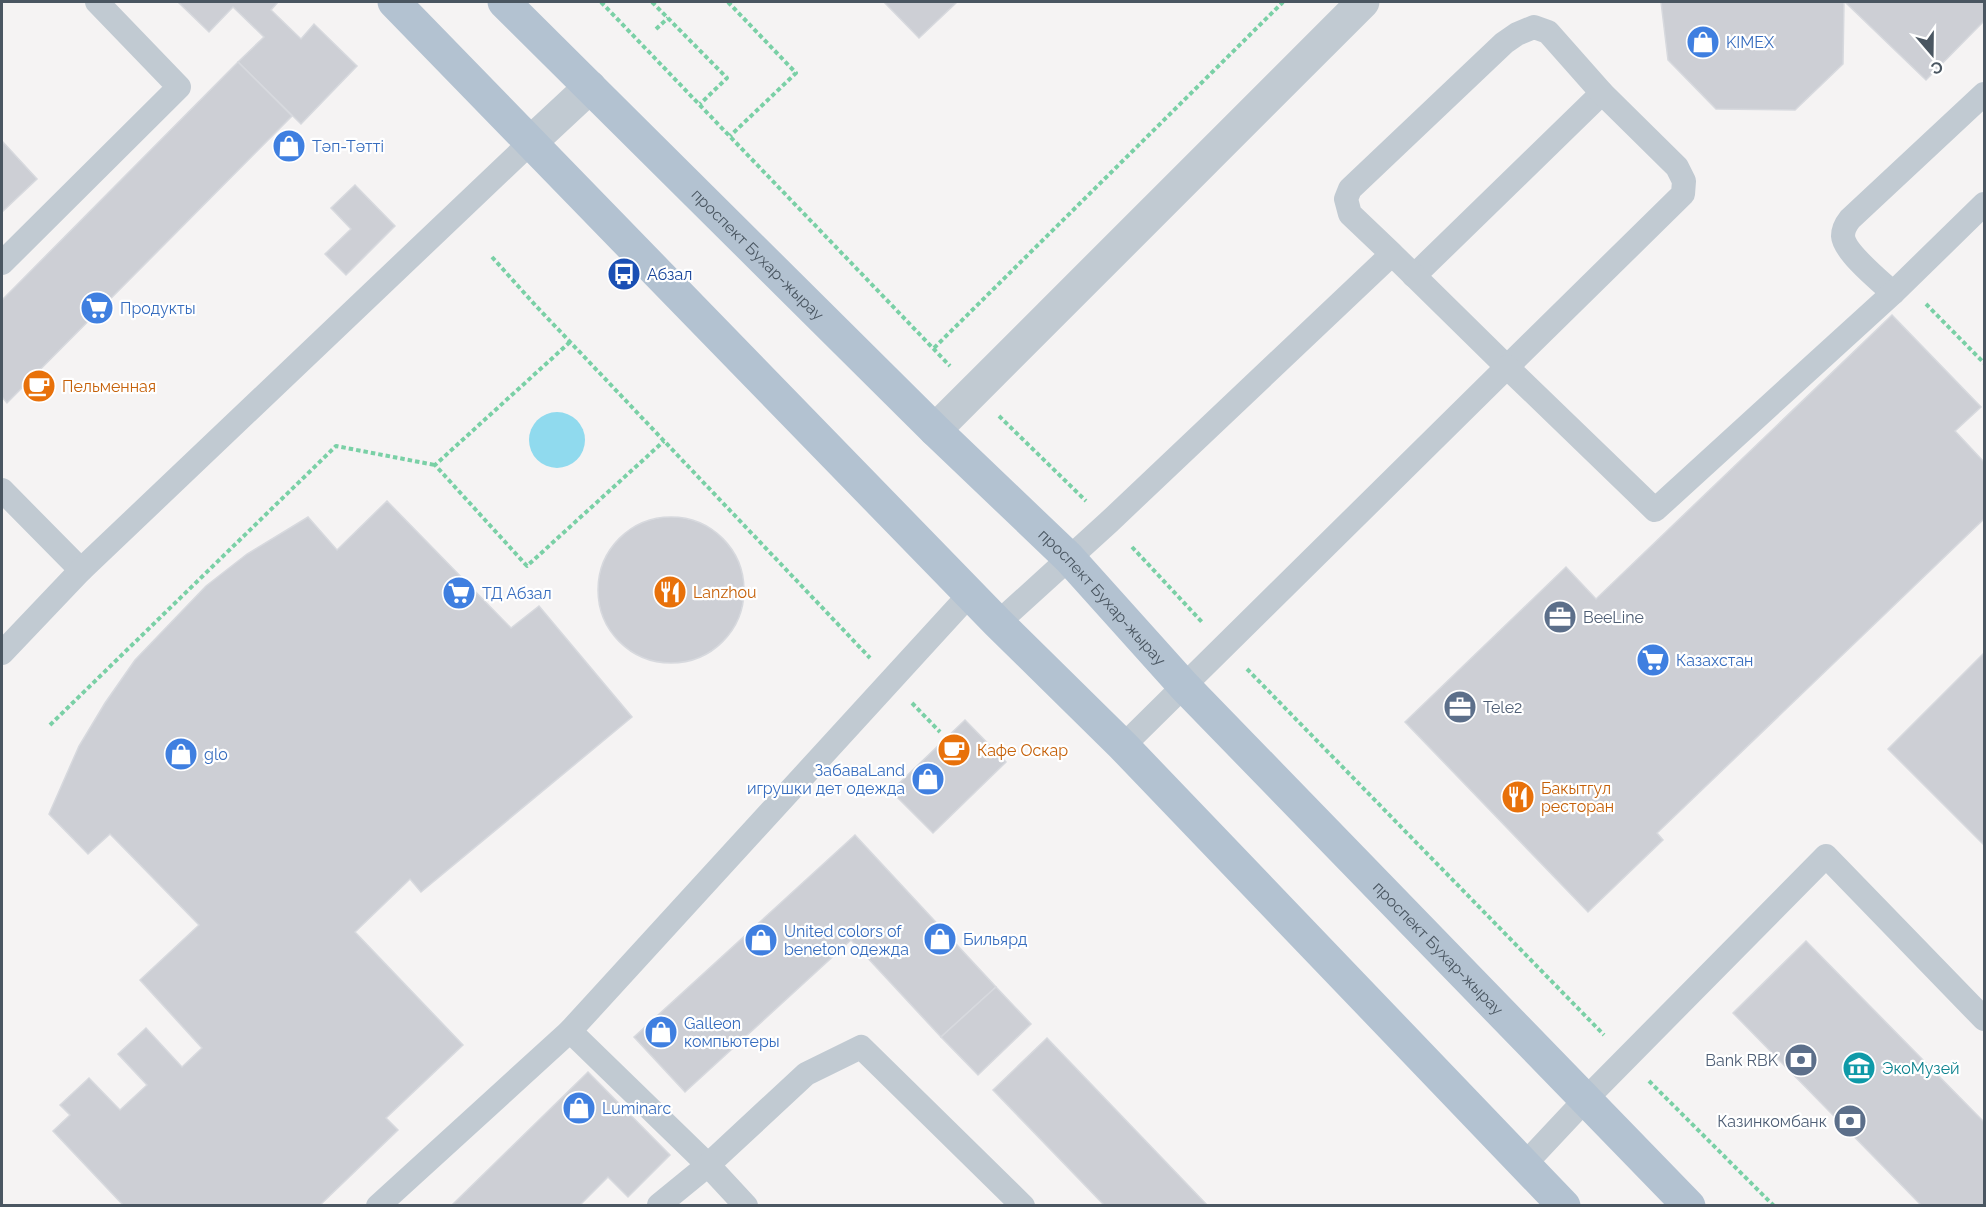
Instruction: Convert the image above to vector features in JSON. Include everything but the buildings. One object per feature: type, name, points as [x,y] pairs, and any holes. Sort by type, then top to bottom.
[{"type":"main road","points":[[394,2],[998,623],[1123,746],[1564,1206]]},
{"type":"main road","name":"проспект Бухар-жырау","points":[[504,2],[935,430],[1069,558],[1184,686],[1689,1206]]},
{"type":"street","points":[[935,430],[1363,2]]},
{"type":"street","points":[[531,142],[590,87]]},
{"type":"lane","points":[[2,263],[179,87],[97,2]]},
{"type":"lane","points":[[1123,746],[1225,647],[1507,367],[1683,194],[1684,181],[1677,167],[1602,93],[1548,32],[1534,27],[1517,34],[1504,43],[1350,189],[1346,199],[1350,213],[1507,367],[1655,510],[1899,288],[1984,204]]},
{"type":"lane","points":[[1414,276],[1602,93]]},
{"type":"lane","points":[[1899,288],[1849,249],[1843,238],[1844,227],[1984,93]]},
{"type":"lane","points":[[2,653],[81,570],[531,142]]},
{"type":"lane","points":[[998,623],[1109,522],[1392,254]]},
{"type":"lane","points":[[2,490],[81,570]]},
{"type":"lane","points":[[378,1206],[570,1031],[970,594]]},
{"type":"lane","points":[[1524,1165],[1626,1058],[1826,856],[1984,1019]]},
{"type":"lane","points":[[570,1031],[746,1206]]},
{"type":"lane","points":[[659,1205],[708,1166],[806,1074],[861,1047],[1023,1206]]},
{"type":"path","points":[[601,2],[973,391],[1109,522],[1225,647],[1626,1058],[1774,1206]]},
{"type":"path","points":[[652,2],[727,78],[700,104]]},
{"type":"path","points":[[728,2],[796,73],[730,136]]},
{"type":"path","points":[[933,348],[1284,2]]},
{"type":"path","points":[[656,29],[668,18]]},
{"type":"path","points":[[492,257],[940,732]]},
{"type":"path","points":[[1899,288],[1984,363]]},
{"type":"path","points":[[435,465],[570,342]]},
{"type":"path","points":[[50,725],[336,446],[435,465],[526,566],[664,441]]},
{"type":"water","points":[[557,412],[568,414],[577,420],[583,429],[585,440],[583,451],[577,460],[568,466],[557,468],[546,466],[537,460],[531,451],[529,440],[531,429],[537,420],[546,414]]},
{"type":"place","name":"KIMEX","points":[[1703,42]]},
{"type":"place","name":"Тәп-Тәтті","points":[[289,146]]},
{"type":"place","name":"Абзал","points":[[624,274]]},
{"type":"place","name":"Продукты","points":[[97,308]]},
{"type":"place","name":"Пельменная","points":[[39,386]]},
{"type":"place","name":"Lanzhou","points":[[670,592]]},
{"type":"place","name":"ТД Абзал","points":[[459,593]]},
{"type":"place","name":"BeeLine","points":[[1560,617]]},
{"type":"place","name":"Казахстан","points":[[1653,660]]},
{"type":"place","name":"Tele2","points":[[1460,707]]},
{"type":"place","name":"Кафе Оскар","points":[[954,750]]},
{"type":"place","name":"glo","points":[[181,754]]},
{"type":"place","name":"ЗабаваLand игрушки дет одежда","points":[[928,779]]},
{"type":"place","name":"Бакытгул ресторан","points":[[1518,797]]},
{"type":"place","name":"Бильярд","points":[[940,939]]},
{"type":"place","name":"United colors of beneton одежда","points":[[761,940]]},
{"type":"place","name":"Galleon компьютеры","points":[[661,1032]]},
{"type":"place","name":"Bank RBK","points":[[1801,1060]]},
{"type":"place","name":"ЭкоМузей","points":[[1859,1068]]},
{"type":"place","name":"Luminarc","points":[[579,1108]]},
{"type":"place","name":"Казинкомбанк","points":[[1850,1121]]}]
